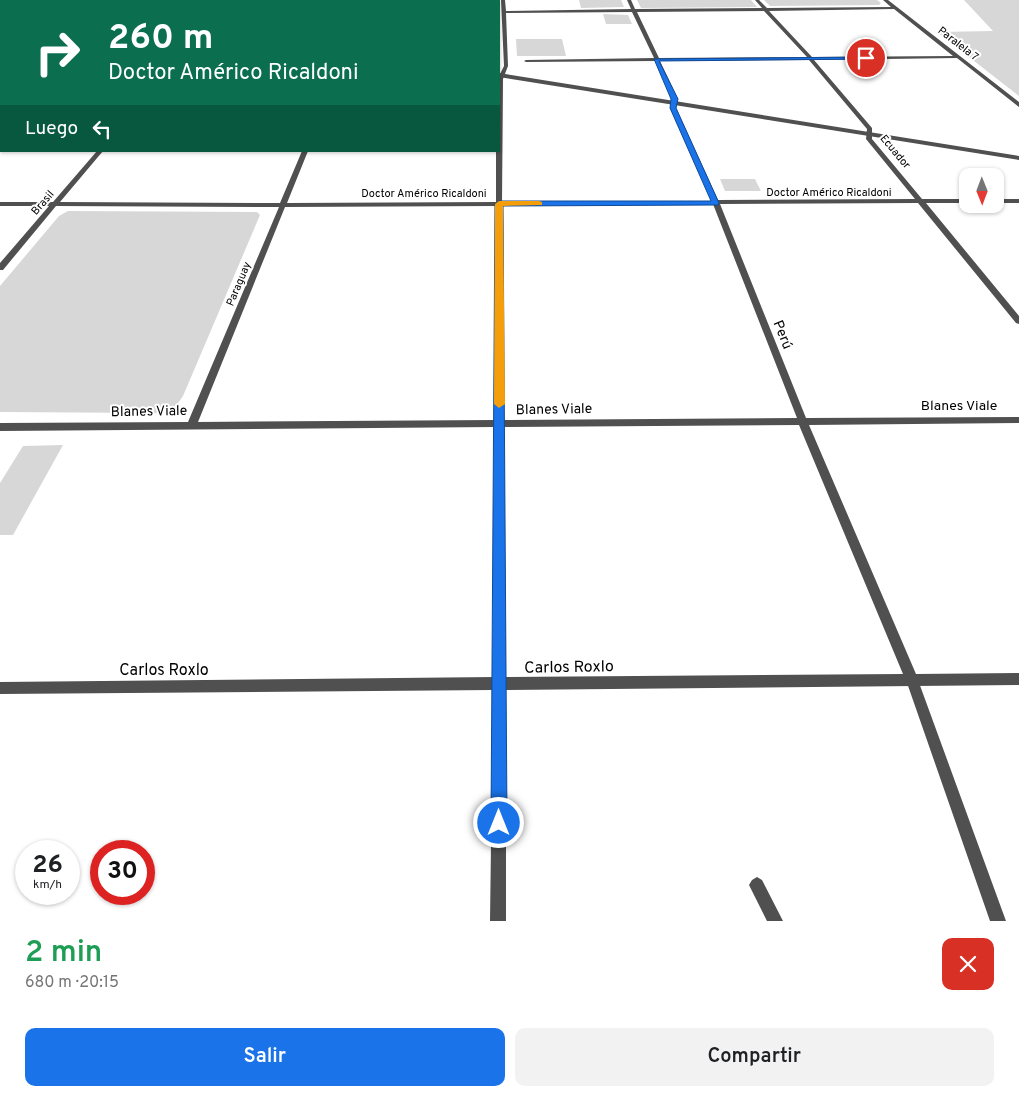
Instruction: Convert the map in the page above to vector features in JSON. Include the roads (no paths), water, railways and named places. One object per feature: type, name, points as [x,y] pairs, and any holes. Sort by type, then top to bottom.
[{"type":"street","points":[[500,75],[505,72],[506,61],[504,0]]},
{"type":"street","name":"Perú","points":[[629,0],[674,99],[673,108],[716,203],[802,420],[912,680],[998,921]]},
{"type":"street","name":"Ecuador","points":[[756,0],[811,59],[870,129],[869,139],[1019,321]]},
{"type":"street","name":"Paralela 7","points":[[885,0],[1019,105]]},
{"type":"street","points":[[504,12],[896,8]]},
{"type":"street","points":[[526,61],[958,57]]},
{"type":"street","points":[[500,75],[1019,158]]},
{"type":"street","name":"Brasil","points":[[0,268],[99,152]]},
{"type":"street","name":"Paraguay","points":[[192,425],[305,152]]},
{"type":"street","points":[[498,921],[500,685],[499,152]]},
{"type":"street","points":[[1004,201],[1019,201]]},
{"type":"street","name":"Doctor Américo Ricaldoni","points":[[0,204],[284,205],[959,202]]},
{"type":"street","name":"Blanes Viale","points":[[0,427],[1019,420]]},
{"type":"street","name":"Carlos Roxlo","points":[[0,688],[1019,679]]},
{"type":"street","points":[[757,886],[775,921]]}]
